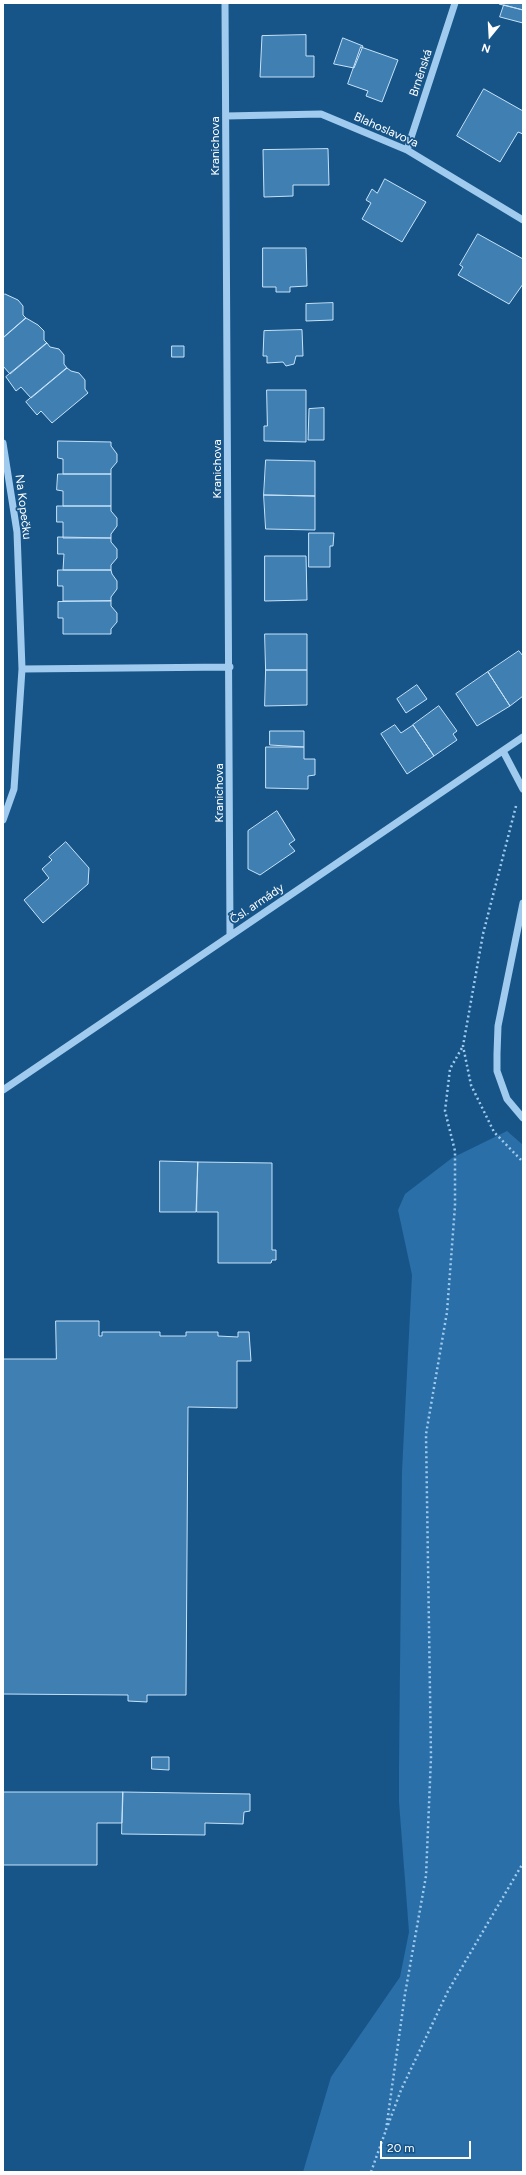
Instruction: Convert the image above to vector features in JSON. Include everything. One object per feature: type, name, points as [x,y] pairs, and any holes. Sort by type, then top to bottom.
[{"type":"street","name":"Kranichova","points":[[225,3],[230,666],[230,936]]},
{"type":"street","name":"Brněnská","points":[[406,150],[455,3]]},
{"type":"street","name":"Blahoslavova","points":[[226,116],[321,114],[406,150],[523,220]]},
{"type":"street","name":"Na Kopečku","points":[[3,443],[16,532],[22,669],[14,789],[3,820]]},
{"type":"street","points":[[22,669],[230,666]]},
{"type":"street","name":"Čsl. armády","points":[[3,1090],[523,738]]},
{"type":"street","points":[[503,751],[523,789]]},
{"type":"street","points":[[523,903],[498,1026],[497,1054],[497,1071],[507,1099],[523,1118]]},
{"type":"path","points":[[386,2130],[405,1994],[426,1876],[431,1749],[426,1434],[447,1312],[454,1206],[455,1151],[445,1111],[450,1069],[463,1046]]},
{"type":"path","points":[[371,2172],[401,2090],[448,1990],[523,1863]]},
{"type":"shaded area","points":[[507,1131],[523,1145],[523,2172],[303,2172],[331,2077],[400,1977],[409,1932],[399,1802],[399,1767],[402,1471],[412,1275],[398,1210],[405,1194],[452,1158]]},
{"type":"building","points":[[499,3],[523,3],[523,10],[499,4]]},
{"type":"building","points":[[504,5],[523,10],[523,23],[500,17]]},
{"type":"building","points":[[306,35],[306,56],[314,56],[314,77],[260,77],[262,36]]},
{"type":"building","points":[[343,38],[363,46],[354,68],[334,64]]},
{"type":"building","points":[[361,47],[398,60],[382,102],[366,96],[368,91],[348,84]]},
{"type":"building","points":[[484,89],[523,111],[523,134],[518,132],[500,162],[457,136]]},
{"type":"building","points":[[328,149],[329,185],[293,185],[293,196],[264,197],[263,150]]},
{"type":"building","points":[[385,179],[426,202],[402,242],[362,219],[371,203],[366,200],[372,189],[377,193]]},
{"type":"building","points":[[478,234],[523,259],[523,284],[509,304],[458,275],[463,267],[460,265]]},
{"type":"building","points":[[263,248],[306,248],[307,286],[290,287],[290,292],[276,292],[276,287],[263,287]]},
{"type":"building","points":[[5,294],[18,300],[23,306],[23,315],[26,318],[3,338],[3,296]]},
{"type":"building","points":[[333,303],[333,320],[306,321],[306,304]]},
{"type":"building","points":[[26,318],[38,325],[44,331],[44,340],[47,343],[10,374],[3,366],[3,338]]},
{"type":"building","points":[[302,330],[303,356],[296,356],[294,364],[286,366],[283,362],[267,363],[267,356],[263,356],[264,331]]},
{"type":"building","points":[[47,343],[50,347],[59,349],[64,355],[64,364],[67,368],[31,398],[21,387],[16,391],[6,377]]},
{"type":"building","points":[[172,346],[184,346],[184,357],[172,357]]},
{"type":"building","points":[[67,368],[71,371],[79,373],[85,380],[85,389],[88,393],[52,423],[41,411],[37,415],[26,402]]},
{"type":"building","points":[[267,390],[306,390],[306,442],[264,441],[264,426],[267,426]]},
{"type":"building","points":[[324,408],[324,440],[308,440],[309,409]]},
{"type":"building","points":[[58,441],[111,442],[111,446],[117,454],[117,462],[111,469],[111,474],[63,474],[63,459],[58,458]]},
{"type":"building","points":[[266,460],[315,461],[315,496],[264,495]]},
{"type":"building","points":[[58,474],[111,474],[111,506],[63,506],[63,491],[57,490]]},
{"type":"building","points":[[264,495],[315,496],[315,530],[266,529]]},
{"type":"building","points":[[57,506],[111,506],[111,511],[117,518],[117,526],[111,534],[111,538],[63,538],[63,522],[57,522]]},
{"type":"building","points":[[309,533],[334,533],[333,546],[330,546],[330,567],[309,567]]},
{"type":"building","points":[[58,537],[111,538],[111,542],[117,549],[117,558],[111,565],[111,570],[63,570],[64,554],[58,554]]},
{"type":"building","points":[[265,556],[306,556],[307,600],[265,601]]},
{"type":"building","points":[[58,570],[111,570],[117,581],[117,589],[111,597],[111,601],[63,601],[63,586],[58,586]]},
{"type":"building","points":[[111,601],[111,606],[117,613],[117,622],[111,629],[111,634],[63,634],[63,618],[58,618],[58,602]]},
{"type":"building","points":[[265,634],[307,634],[307,670],[266,670]]},
{"type":"building","points":[[519,651],[523,656],[523,696],[510,706],[488,672]]},
{"type":"building","points":[[266,670],[307,670],[307,705],[265,706]]},
{"type":"building","points":[[488,672],[510,706],[477,726],[456,694]]},
{"type":"building","points":[[417,685],[427,699],[406,713],[397,699]]},
{"type":"building","points":[[439,706],[457,731],[453,734],[457,740],[434,756],[413,725]]},
{"type":"building","points":[[395,725],[401,733],[413,725],[434,756],[407,774],[381,734]]},
{"type":"building","points":[[270,731],[304,731],[304,747],[270,745]]},
{"type":"building","points":[[266,747],[304,747],[304,759],[315,759],[315,775],[308,776],[308,789],[266,788]]},
{"type":"building","points":[[277,811],[295,840],[289,844],[295,851],[260,875],[248,869],[248,831]]},
{"type":"building","points":[[66,842],[89,868],[88,884],[43,923],[24,900],[49,878],[42,869],[52,860],[49,857]]},
{"type":"building","points":[[160,1161],[198,1162],[196,1212],[160,1212]]},
{"type":"building","points":[[198,1162],[272,1163],[272,1250],[276,1250],[276,1260],[272,1260],[271,1263],[218,1263],[218,1212],[197,1212]]},
{"type":"building","points":[[56,1321],[99,1321],[99,1336],[102,1336],[102,1332],[160,1332],[160,1336],[186,1336],[186,1332],[218,1332],[218,1336],[238,1337],[238,1332],[249,1332],[251,1361],[237,1361],[237,1408],[188,1407],[186,1695],[147,1695],[147,1702],[128,1701],[128,1695],[3,1694],[3,1359],[56,1359]]},
{"type":"building","points":[[152,1757],[169,1757],[169,1770],[152,1769]]},
{"type":"building","points":[[3,1792],[123,1792],[122,1823],[97,1823],[97,1865],[3,1865]]},
{"type":"building","points":[[123,1792],[250,1794],[250,1811],[244,1812],[243,1824],[205,1823],[205,1835],[122,1834]]}]
